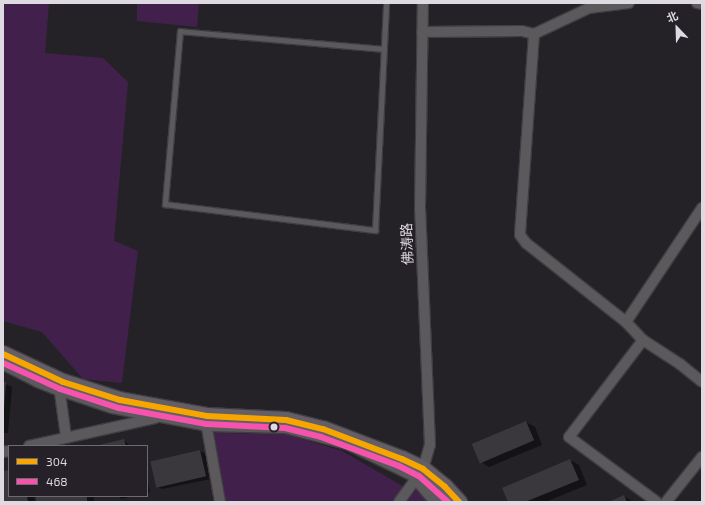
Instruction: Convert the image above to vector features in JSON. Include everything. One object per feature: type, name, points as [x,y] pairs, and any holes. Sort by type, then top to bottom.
[{"type":"main road","points":[[3,354],[61,388],[120,400],[207,422],[286,420],[323,429],[402,459],[420,475],[445,487],[459,502]]},
{"type":"street","name":"佛涛路","points":[[420,475],[430,445],[420,209],[423,3]]},
{"type":"street","points":[[422,32],[522,31],[534,34],[589,8],[629,3]]},
{"type":"street","points":[[697,3],[702,4]]},
{"type":"street","points":[[534,34],[520,235],[526,243],[626,322],[643,340],[680,364],[702,382]]},
{"type":"street","points":[[626,322],[702,208]]},
{"type":"street","points":[[643,340],[569,437],[657,502]]},
{"type":"street","points":[[61,388],[66,437]]},
{"type":"street","points":[[33,445],[155,418]]},
{"type":"street","points":[[207,422],[220,502]]},
{"type":"street","points":[[666,502],[702,457]]},
{"type":"street","points":[[399,502],[420,475],[436,502]]},
{"type":"lane","points":[[384,49],[180,31],[165,204],[375,230],[384,49],[386,3]]},
{"type":"lane","points":[[3,367],[36,384],[61,388],[111,410],[155,418],[207,422]]},
{"type":"lane","points":[[420,475],[442,502]]},
{"type":"shaded area","points":[[3,3],[49,3],[45,53],[103,58],[128,82],[114,241],[138,251],[122,383],[83,379],[42,332],[3,321]]},
{"type":"shaded area","points":[[137,3],[199,3],[197,27],[137,21]]},
{"type":"shaded area","points":[[214,433],[285,434],[342,451],[406,488],[395,502],[224,502]]},
{"type":"shaded area","points":[[416,490],[428,502],[407,502]]},
{"type":"building","points":[[3,382],[6,382],[4,409],[3,409]]},
{"type":"building","points":[[526,421],[534,440],[480,463],[472,444]]},
{"type":"building","points":[[124,439],[126,445],[99,445]]},
{"type":"building","points":[[200,450],[206,476],[156,488],[150,461]]},
{"type":"building","points":[[570,459],[579,480],[525,502],[508,502],[502,488]]},
{"type":"building","points":[[8,470],[8,497],[27,497],[28,502],[3,502],[3,471]]},
{"type":"building","points":[[624,495],[627,502],[609,502]]},
{"type":"building","points":[[36,497],[87,497],[87,502],[36,502]]},
{"type":"transit line","name":"304","points":[[3,354],[63,382],[120,400],[207,416],[286,420],[323,429],[402,459],[423,469],[445,487],[459,502]]},
{"type":"transit line","name":"468","points":[[3,363],[60,389],[119,408],[206,424],[285,428],[321,437],[399,466],[419,476],[448,502]]}]
